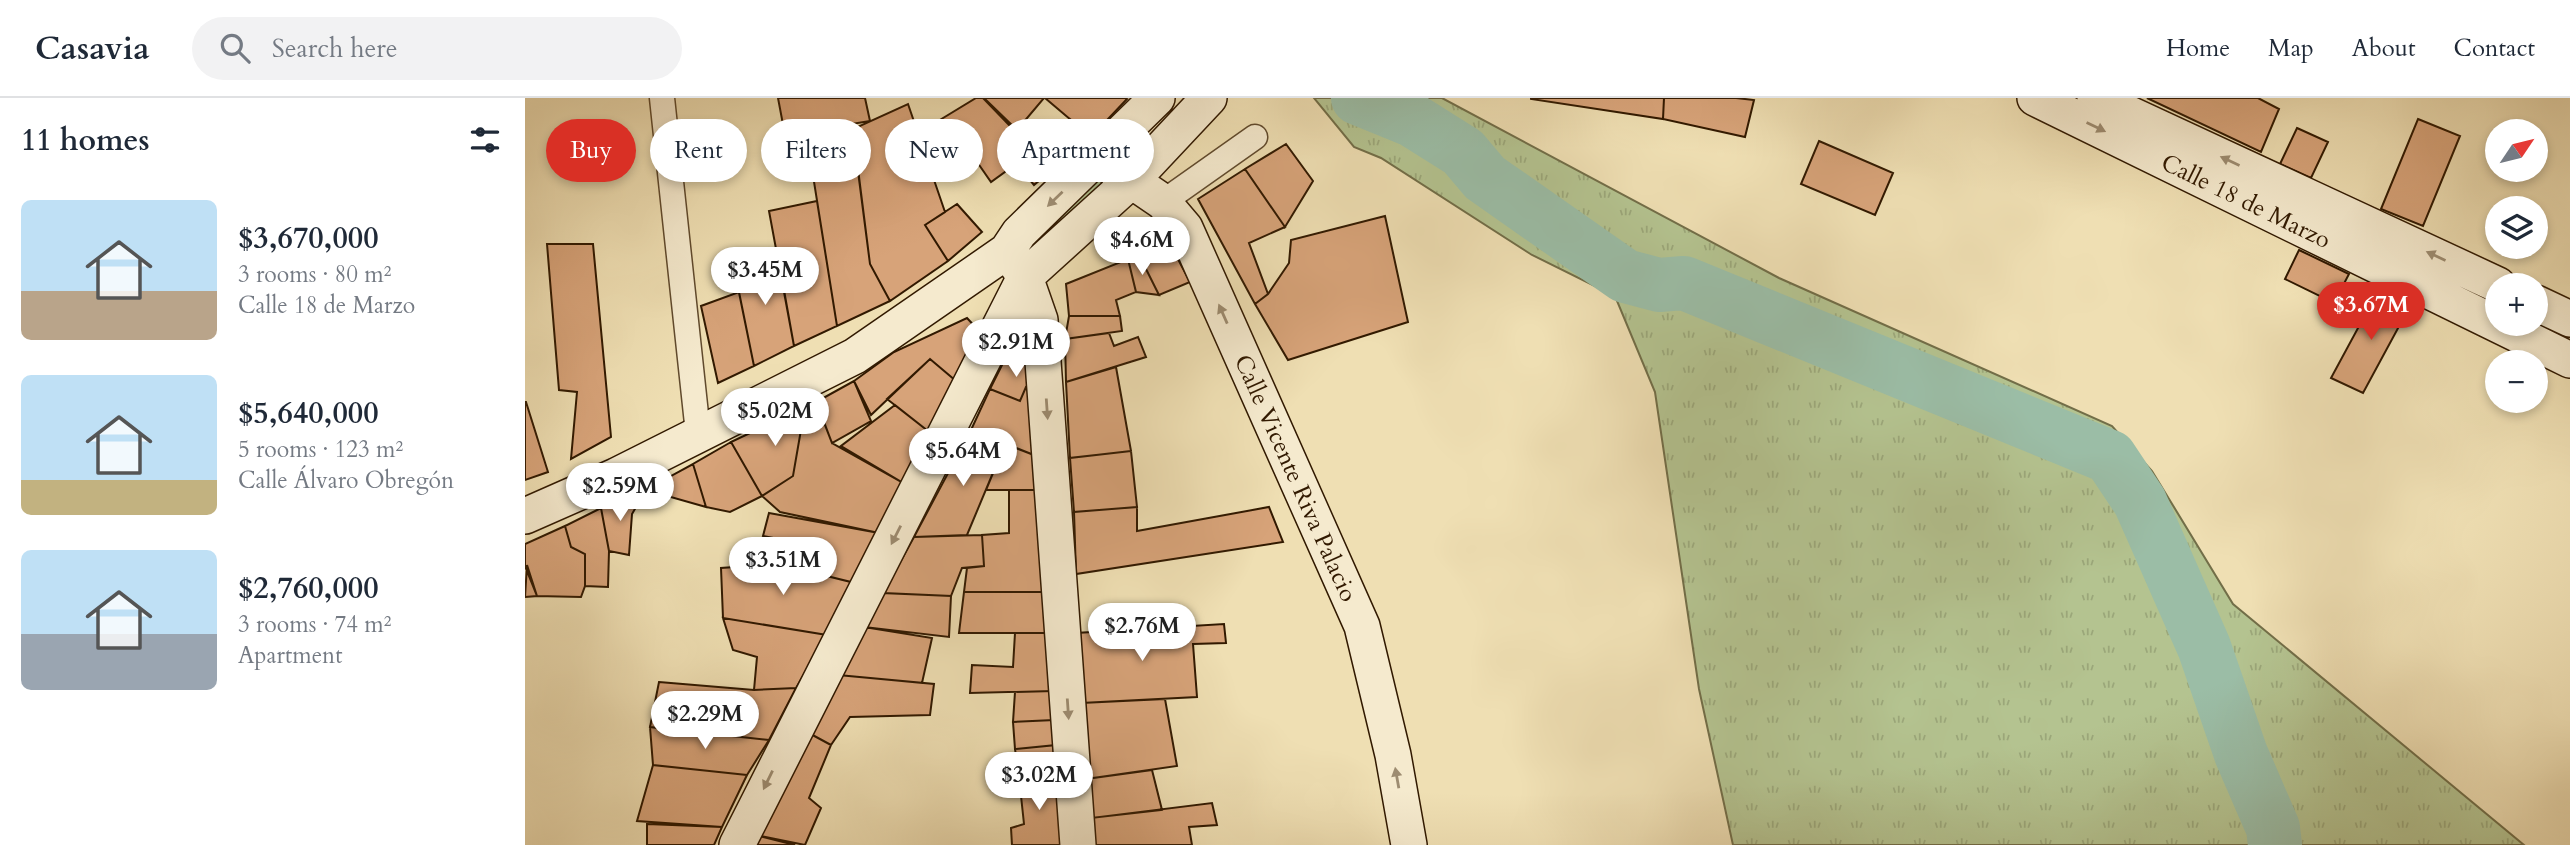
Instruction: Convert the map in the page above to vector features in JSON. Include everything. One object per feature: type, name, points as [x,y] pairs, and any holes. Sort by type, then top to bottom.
[{"type":"street","points":[[662,98],[698,433]]},
{"type":"street","points":[[1154,157],[1209,98]]},
{"type":"street","name":"Calle 18 de Marzo","points":[[2035,98],[2570,360]]},
{"type":"street","name":"Calle 18 de Marzo","points":[[2095,98],[2485,279]]},
{"type":"street","points":[[1163,202],[1255,137]]},
{"type":"street","points":[[737,845],[1016,264],[1019,233],[1071,182]]},
{"type":"street","points":[[525,516],[616,476],[855,356],[1016,264],[1129,182]]},
{"type":"street","name":"Calle Vicente Riva Palacio","points":[[1135,182],[1163,202],[1185,228],[1362,626],[1393,755],[1409,845]]},
{"type":"street","points":[[1016,264],[1040,320],[1078,845]]},
{"type":"street","points":[[2548,309],[2570,319]]},
{"type":"green space","points":[[1314,98],[1442,98],[1779,278],[2112,426],[2152,471],[2233,604],[2524,845],[1733,845],[1699,689],[1655,392],[1615,296],[1532,255],[1381,158],[1354,147]]},
{"type":"green space","points":[[1095,182],[1103,182],[1107,188],[1032,251],[1033,240]]},
{"type":"building","points":[[778,98],[865,98],[870,119],[782,119]]},
{"type":"building","points":[[976,98],[983,98],[1003,119],[997,119],[997,178],[991,182],[983,170],[983,119],[941,119]]},
{"type":"building","points":[[984,98],[1044,98],[1026,119],[1006,119]]},
{"type":"building","points":[[1045,98],[1127,99],[1108,119],[1070,119]]},
{"type":"building","points":[[1664,98],[1663,119],[1531,99]]},
{"type":"building","points":[[1664,98],[1754,100],[1745,137],[1663,119]]},
{"type":"building","points":[[2147,98],[2258,98],[2279,109],[2261,152]]},
{"type":"building","points":[[908,104],[913,119],[885,119],[885,182],[935,182],[945,212],[925,225],[948,261],[890,301],[870,264],[860,182],[871,182],[871,121]]},
{"type":"building","points":[[2418,119],[2460,136],[2423,226],[2381,209]]},
{"type":"building","points":[[2297,128],[2328,142],[2311,178],[2280,164]]},
{"type":"building","points":[[1819,141],[1893,173],[1875,215],[1801,184]]},
{"type":"building","points":[[1286,144],[1313,181],[1285,227],[1245,169]]},
{"type":"building","points":[[1245,169],[1285,227],[1249,243],[1268,294],[1255,304],[1198,199]]},
{"type":"building","points":[[814,182],[859,182],[870,264],[890,301],[837,326]]},
{"type":"building","points":[[817,201],[837,326],[794,346],[769,211]]},
{"type":"building","points":[[957,204],[982,232],[948,261],[925,225]]},
{"type":"building","points":[[1385,216],[1408,322],[1288,360],[1255,304],[1268,294],[1289,263],[1291,240]]},
{"type":"building","points":[[547,244],[593,244],[611,437],[571,459],[577,392],[559,390]]},
{"type":"building","points":[[1170,244],[1190,282],[1159,295],[1140,257]]},
{"type":"building","points":[[2299,250],[2349,274],[2334,303],[2285,279]]},
{"type":"building","points":[[777,251],[794,346],[754,366],[734,268]]},
{"type":"building","points":[[1140,257],[1159,295],[1136,292],[1128,259]]},
{"type":"building","points":[[1128,259],[1136,292],[1116,300],[1120,316],[1069,316],[1066,284]]},
{"type":"building","points":[[2378,291],[2410,306],[2363,393],[2331,378]]},
{"type":"building","points":[[739,292],[754,366],[718,383],[701,306]]},
{"type":"building","points":[[1069,316],[1120,316],[1122,331],[1065,339]]},
{"type":"building","points":[[967,318],[981,333],[956,381],[930,359],[871,415],[854,381],[894,352]]},
{"type":"building","points":[[1109,333],[1114,346],[1138,337],[1146,357],[1066,382],[1065,339]]},
{"type":"building","points":[[1006,357],[1039,371],[1040,390],[1026,387],[1020,401],[990,389]]},
{"type":"building","points":[[930,359],[956,381],[928,431],[887,399]]},
{"type":"building","points":[[1116,367],[1131,451],[1070,458],[1066,382]]},
{"type":"building","points":[[854,381],[871,421],[832,443],[816,402]]},
{"type":"building","points":[[1026,387],[1040,390],[1039,457],[971,430],[990,389],[1020,401]]},
{"type":"building","points":[[525,402],[548,472],[525,480]]},
{"type":"building","points":[[816,402],[824,422],[802,424],[793,476],[762,496],[731,442]]},
{"type":"building","points":[[895,405],[928,431],[905,484],[841,446]]},
{"type":"building","points":[[824,422],[832,443],[903,483],[879,533],[780,512],[762,496],[793,476],[802,424]]},
{"type":"building","points":[[971,430],[1005,444],[967,535],[914,537]]},
{"type":"building","points":[[731,442],[762,496],[730,512],[706,507],[693,464]]},
{"type":"building","points":[[1005,444],[1039,457],[1040,490],[986,490]]},
{"type":"building","points":[[1131,451],[1137,507],[1074,512],[1070,458]]},
{"type":"building","points":[[693,464],[706,507],[646,490],[660,482]]},
{"type":"building","points":[[646,490],[632,514],[629,555],[609,551],[601,508]]},
{"type":"building","points":[[1009,490],[1040,490],[1044,592],[964,592],[967,568],[984,566],[982,535],[1009,533]]},
{"type":"building","points":[[1137,507],[1137,531],[1269,507],[1283,542],[1076,574],[1074,512]]},
{"type":"building","points":[[601,508],[609,551],[608,587],[585,586],[585,554],[571,547],[565,526]]},
{"type":"building","points":[[769,513],[879,533],[855,583],[778,564],[784,540],[763,536]]},
{"type":"building","points":[[565,526],[571,547],[585,554],[585,586],[581,597],[537,596],[525,566],[525,544]]},
{"type":"building","points":[[982,535],[984,566],[962,568],[951,596],[883,593],[914,537]]},
{"type":"building","points":[[778,564],[855,583],[827,635],[723,618],[721,568]]},
{"type":"building","points":[[527,565],[537,596],[525,597]]},
{"type":"building","points":[[964,592],[1044,592],[1050,633],[959,633]]},
{"type":"building","points":[[883,593],[951,596],[949,637],[864,627]]},
{"type":"building","points":[[723,618],[827,635],[796,688],[754,690],[757,657],[733,650]]},
{"type":"building","points":[[1224,624],[1226,643],[1193,644],[1197,697],[1081,703],[1076,633]]},
{"type":"building","points":[[864,627],[932,638],[922,683],[838,675]]},
{"type":"building","points":[[1015,633],[1050,633],[1053,691],[970,693],[972,665],[1013,667]]},
{"type":"building","points":[[838,675],[934,684],[930,715],[850,717],[831,745],[807,732]]},
{"type":"building","points":[[659,682],[754,690],[796,688],[769,740],[650,727]]},
{"type":"building","points":[[1053,691],[1054,720],[1013,722],[1015,692]]},
{"type":"building","points":[[1165,699],[1177,766],[1086,779],[1081,703]]},
{"type":"building","points":[[1054,720],[1056,745],[1015,749],[1013,722]]},
{"type":"building","points":[[650,727],[769,740],[747,775],[653,765]]},
{"type":"building","points":[[807,732],[831,745],[809,798],[821,808],[805,845],[751,834]]},
{"type":"building","points":[[1056,745],[1057,774],[1019,777],[1015,749]]},
{"type":"building","points":[[653,765],[747,775],[722,827],[637,821]]},
{"type":"building","points":[[1152,770],[1162,810],[1091,818],[1086,779]]},
{"type":"building","points":[[1057,774],[1062,845],[1012,845],[1011,828],[1024,824],[1019,777]]},
{"type":"building","points":[[1212,803],[1217,825],[1189,827],[1192,845],[1095,845],[1091,818]]},
{"type":"building","points":[[647,824],[722,827],[714,845],[647,845]]},
{"type":"building","points":[[751,834],[795,845],[745,845]]},
{"type":"waterway","points":[[1358,98],[1412,120],[1463,152],[1485,178],[1625,276],[1659,285],[1684,283],[2110,457],[2140,502],[2204,647],[2241,754],[2273,828],[2275,845]]}]
